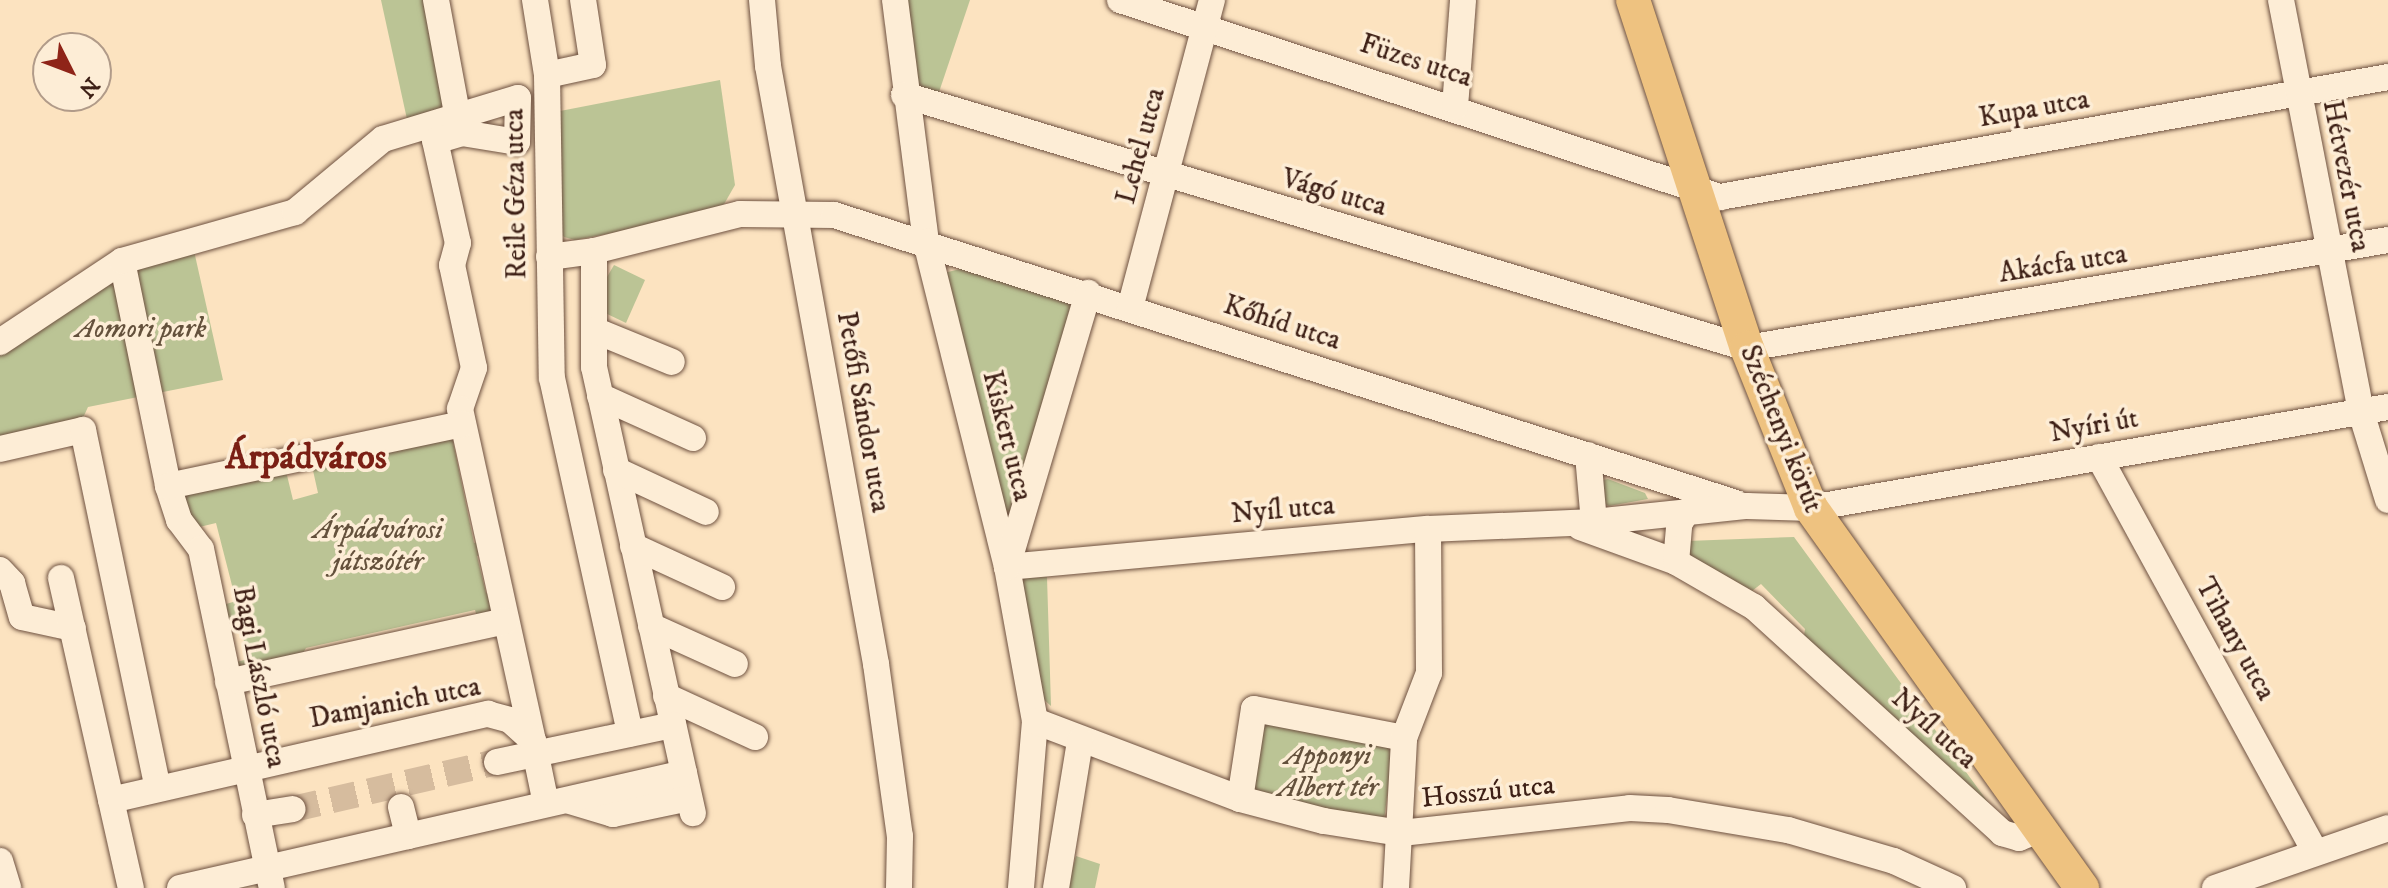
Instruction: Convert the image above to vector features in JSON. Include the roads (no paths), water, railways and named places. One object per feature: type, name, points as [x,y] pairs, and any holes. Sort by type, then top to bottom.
[{"type":"main road","name":"Széchenyi körút","points":[[1633,0],[1747,348],[1811,508],[2082,888]]},
{"type":"street","points":[[436,0],[458,119]]},
{"type":"street","name":"Reile Géza utca","points":[[535,0],[547,75],[554,387],[630,734]]},
{"type":"street","points":[[547,75],[593,65],[583,0]]},
{"type":"street","name":"Petőfi Sándor utca","points":[[762,0],[795,213],[876,664],[900,836],[899,888]]},
{"type":"street","name":"Kiskert utca","points":[[895,0],[904,95],[926,242],[1007,567],[1035,721],[1021,888]]},
{"type":"street","name":"Füzes utca","points":[[1120,0],[1693,184]]},
{"type":"street","name":"Lehel utca","points":[[1130,308],[1212,0]]},
{"type":"street","points":[[1455,107],[1463,0]]},
{"type":"street","name":"Hétvezér utca","points":[[2281,0],[2361,412],[2388,500]]},
{"type":"street","name":"Kupa utca","points":[[1693,184],[1720,197],[2388,77]]},
{"type":"street","name":"Vágó utca","points":[[904,95],[1166,177],[1747,348]]},
{"type":"street","points":[[0,342],[122,261],[295,212],[383,139],[462,133],[517,142],[518,98],[458,119],[433,134]]},
{"type":"street","points":[[433,134],[458,243],[452,265],[474,368],[460,409],[535,747],[556,802]]},
{"type":"street","name":"Kőhíd utca","points":[[549,257],[594,251],[740,214],[834,215],[1088,293],[1747,506]]},
{"type":"street","name":"Akácfa utca","points":[[1747,348],[2388,240]]},
{"type":"street","points":[[180,888],[269,878],[408,836],[556,802],[687,795],[598,388],[594,251]]},
{"type":"street","name":"Bagi László utca","points":[[122,261],[168,486],[179,520],[201,549],[269,878]]},
{"type":"street","points":[[1007,567],[1088,293]]},
{"type":"street","points":[[594,330],[672,362]]},
{"type":"street","points":[[554,387],[598,388],[693,438]]},
{"type":"street","name":"Nyíri út","points":[[1811,508],[2388,407]]},
{"type":"street","points":[[168,486],[463,424]]},
{"type":"street","points":[[0,449],[83,430],[158,788]]},
{"type":"street","points":[[1588,455],[1594,522]]},
{"type":"street","name":"Tihany utca","points":[[2099,457],[2315,851]]},
{"type":"street","points":[[616,470],[706,512]]},
{"type":"street","name":"Nyíl utca","points":[[1007,567],[1428,529],[1594,522],[1747,506],[1811,508]]},
{"type":"street","points":[[1676,562],[1679,524],[1687,511]]},
{"type":"street","name":"Nyíl utca","points":[[1565,521],[1676,562],[1754,607],[2002,833],[2019,838],[2041,829]]},
{"type":"street","points":[[1396,888],[1404,738],[1429,673],[1428,529]]},
{"type":"street","points":[[633,546],[722,587]]},
{"type":"street","points":[[0,570],[12,583],[22,617],[58,606],[111,800],[131,888]]},
{"type":"street","points":[[600,596],[642,587]]},
{"type":"street","points":[[228,682],[505,621]]},
{"type":"street","points":[[651,626],[735,664]]},
{"type":"street","points":[[666,696],[755,737]]},
{"type":"street","points":[[1240,799],[1254,709],[1404,738]]},
{"type":"street","name":"Damjanich utca","points":[[111,800],[244,767],[488,714],[510,720],[535,747]]},
{"type":"street","name":"Hosszú utca","points":[[1035,721],[1080,741],[1240,799],[1401,833],[1630,808],[1668,810],[1788,830],[1894,861],[1953,888]]},
{"type":"street","points":[[497,762],[535,747],[673,725]]},
{"type":"street","points":[[1056,888],[1080,741]]},
{"type":"street","points":[[401,807],[408,836]]},
{"type":"street","points":[[255,815],[293,809]]},
{"type":"street","points":[[2215,888],[2388,828]]},
{"type":"street","points":[[883,888],[900,836]]},
{"type":"street","points":[[900,836],[908,888]]},
{"type":"street","name":"Petőfi Sándor utca","points":[[891,888],[900,836]]},
{"type":"street","points":[[0,861],[8,888]]},
{"type":"tunnel","points":[[293,809],[497,762]]},
{"type":"district","name":"Árpádváros","points":[[306,458]]},
{"type":"park label","name":"Aomori park","points":[[141,329]]},
{"type":"park label","name":"Árpádvárosi játszótér","points":[[378,546]]},
{"type":"park label","name":"Apponyi Albert tér","points":[[1328,772]]}]
